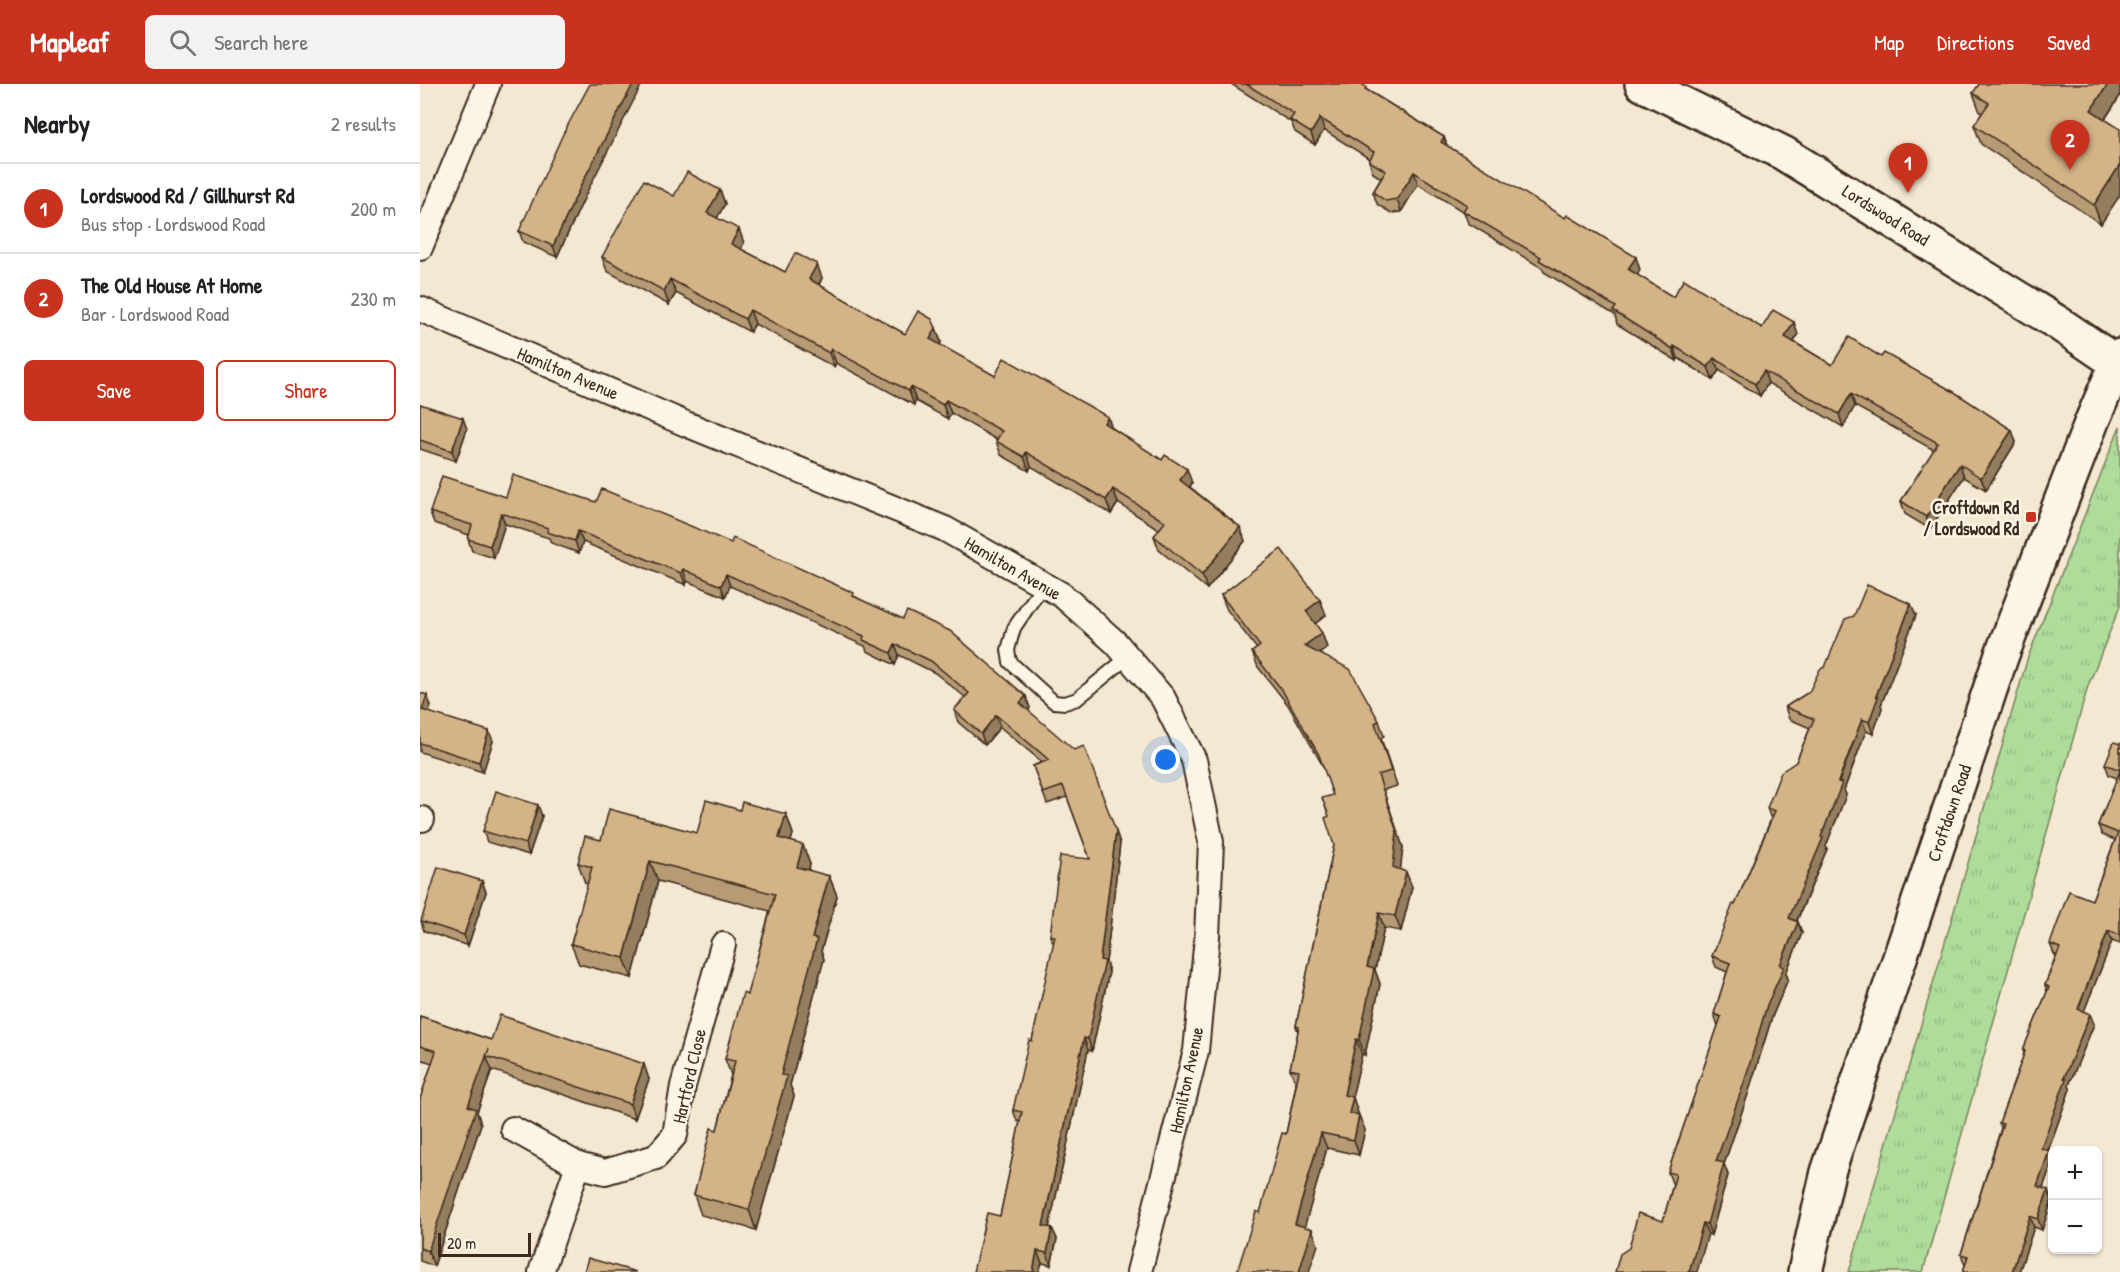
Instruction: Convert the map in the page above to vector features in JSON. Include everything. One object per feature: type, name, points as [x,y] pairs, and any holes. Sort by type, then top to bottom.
[{"type":"street","points":[[420,248],[488,84]]},
{"type":"street","name":"Lordswood Road","points":[[1642,84],[1783,153],[2119,361]]},
{"type":"street","name":"Hamilton Avenue","points":[[420,309],[686,424],[945,529],[1062,596],[1116,643],[1163,698],[1194,760],[1211,842],[1207,937],[1196,1051],[1139,1272]]},
{"type":"street","name":"Croftdown Road","points":[[1805,1272],[1828,1172],[2001,657],[2092,421],[2119,361]]},
{"type":"street","name":"Hartford Close","points":[[513,1129],[578,1165],[605,1172],[656,1157],[675,1135],[683,1086],[723,945]]},
{"type":"street","points":[[541,1272],[578,1165]]},
{"type":"lane","points":[[1043,585],[1014,628],[1008,651],[1010,662],[1054,702],[1065,703],[1077,699],[1128,657]]},
{"type":"green space","points":[[2120,426],[2120,606],[2088,686],[1923,1272],[1849,1272],[2028,657]]},
{"type":"building","points":[[590,84],[633,84],[582,183],[553,246],[519,231],[563,134]]},
{"type":"building","points":[[1246,84],[1362,84],[1366,87],[1365,89],[1444,137],[1441,142],[1565,218],[1567,215],[1636,257],[1628,269],[1673,297],[1684,279],[1762,328],[1773,310],[1794,322],[1785,337],[1832,365],[1849,337],[1881,357],[1884,353],[1956,393],[2012,430],[1981,478],[1960,464],[1926,517],[1901,501],[1938,443],[1851,394],[1839,414],[1764,371],[1755,384],[1714,358],[1708,367],[1674,346],[1673,349],[1613,311],[1616,307],[1539,260],[1541,257],[1463,211],[1467,205],[1414,172],[1397,199],[1386,201],[1373,192],[1386,171],[1369,161],[1374,152],[1320,118],[1311,133],[1290,120],[1294,114]]},
{"type":"building","points":[[1979,84],[2108,84],[2091,110],[2120,129],[2120,165],[2094,205],[1974,125],[1989,103],[1973,93]]},
{"type":"building","points":[[687,172],[720,190],[707,213],[739,229],[731,244],[785,272],[795,253],[817,264],[809,279],[905,334],[918,311],[932,319],[936,328],[930,339],[995,376],[1004,358],[1108,417],[1104,423],[1162,460],[1165,455],[1187,469],[1180,480],[1240,527],[1202,575],[1154,536],[1165,522],[1113,489],[1106,500],[1026,452],[1024,457],[996,441],[1002,431],[946,400],[943,405],[911,387],[909,391],[831,349],[829,353],[750,310],[745,319],[670,279],[664,291],[602,257],[644,180],[674,196]]},
{"type":"building","points":[[420,404],[463,418],[452,451],[420,440]]},
{"type":"building","points":[[513,475],[596,502],[602,489],[731,543],[733,538],[854,593],[853,596],[903,619],[907,611],[950,631],[1026,696],[1020,703],[1074,750],[1084,746],[1116,831],[1100,960],[1105,961],[1088,1039],[1084,1038],[1043,1226],[1052,1228],[1047,1253],[1037,1251],[1033,1272],[973,1272],[987,1213],[1000,1216],[1022,1112],[1013,1110],[1029,1040],[1032,1041],[1055,936],[1050,936],[1060,856],[1090,859],[1063,786],[1043,793],[1033,766],[1049,760],[996,715],[981,734],[954,710],[969,693],[931,661],[895,644],[891,653],[863,640],[864,636],[726,574],[721,586],[683,569],[681,573],[578,531],[575,541],[547,532],[548,528],[501,513],[490,546],[468,539],[472,525],[430,512],[442,476],[506,497]]},
{"type":"building","points":[[1281,549],[1320,600],[1306,611],[1322,633],[1304,646],[1350,669],[1379,721],[1375,723],[1391,771],[1378,775],[1397,832],[1393,867],[1406,872],[1395,916],[1379,913],[1367,967],[1374,969],[1359,1040],[1356,1039],[1344,1095],[1353,1097],[1349,1113],[1359,1115],[1354,1140],[1321,1133],[1295,1224],[1312,1229],[1299,1272],[1237,1272],[1256,1211],[1260,1213],[1282,1133],[1286,1134],[1299,1071],[1290,1069],[1299,1027],[1296,1026],[1334,845],[1325,818],[1329,816],[1322,798],[1333,795],[1319,755],[1282,690],[1252,652],[1260,646],[1221,595]]},
{"type":"building","points":[[1867,585],[1911,604],[1876,696],[1878,697],[1869,722],[1862,719],[1838,782],[1842,783],[1821,837],[1823,838],[1789,918],[1798,922],[1780,965],[1784,967],[1767,1005],[1744,1083],[1716,1161],[1724,1163],[1707,1224],[1703,1223],[1689,1272],[1615,1272],[1620,1254],[1629,1248],[1638,1213],[1663,1221],[1676,1174],[1668,1172],[1721,1017],[1714,1014],[1730,963],[1712,956],[1775,811],[1767,808],[1781,772],[1796,762],[1814,719],[1785,707],[1809,692],[1820,669],[1825,667],[1845,619],[1854,616]]},
{"type":"building","points":[[420,693],[427,695],[422,710],[489,731],[479,762],[420,743]]},
{"type":"building","points":[[2114,742],[2120,744],[2120,770],[2105,764]]},
{"type":"building","points":[[2120,771],[2120,935],[2108,931],[2078,1009],[2090,1014],[2064,1078],[2066,1079],[2041,1148],[2048,1151],[2048,1154],[2037,1186],[2048,1190],[2038,1219],[2030,1216],[2012,1272],[1963,1272],[1968,1256],[1961,1254],[2003,1124],[1999,1123],[2025,1051],[2023,1050],[2049,987],[2045,985],[2060,948],[2050,944],[2069,891],[2092,900],[2118,833],[2098,825]]},
{"type":"building","points":[[496,791],[538,805],[526,844],[483,831]]},
{"type":"building","points":[[706,800],[740,810],[742,802],[786,814],[779,838],[803,845],[797,867],[829,876],[812,938],[817,939],[781,1075],[787,1076],[749,1210],[694,1195],[711,1128],[717,1130],[735,1061],[725,1059],[743,993],[747,995],[775,894],[650,861],[624,958],[571,944],[592,867],[578,863],[585,836],[601,840],[609,809],[697,833]]},
{"type":"building","points":[[438,867],[482,881],[464,935],[421,921]]},
{"type":"building","points":[[500,1015],[644,1064],[630,1104],[486,1056],[468,1106],[476,1109],[428,1251],[420,1248],[420,1099],[436,1051],[420,1046],[420,1016],[491,1040]]},
{"type":"building","points":[[588,1258],[636,1272],[584,1272]]},
{"type":"place","name":"The Old House At Home","points":[[2070,170]]},
{"type":"place","name":"Lordswood Rd / Gillhurst Rd","points":[[1908,193]]},
{"type":"place","name":"Croftdown Rd / Lordswood Rd","points":[[2031,517]]}]
